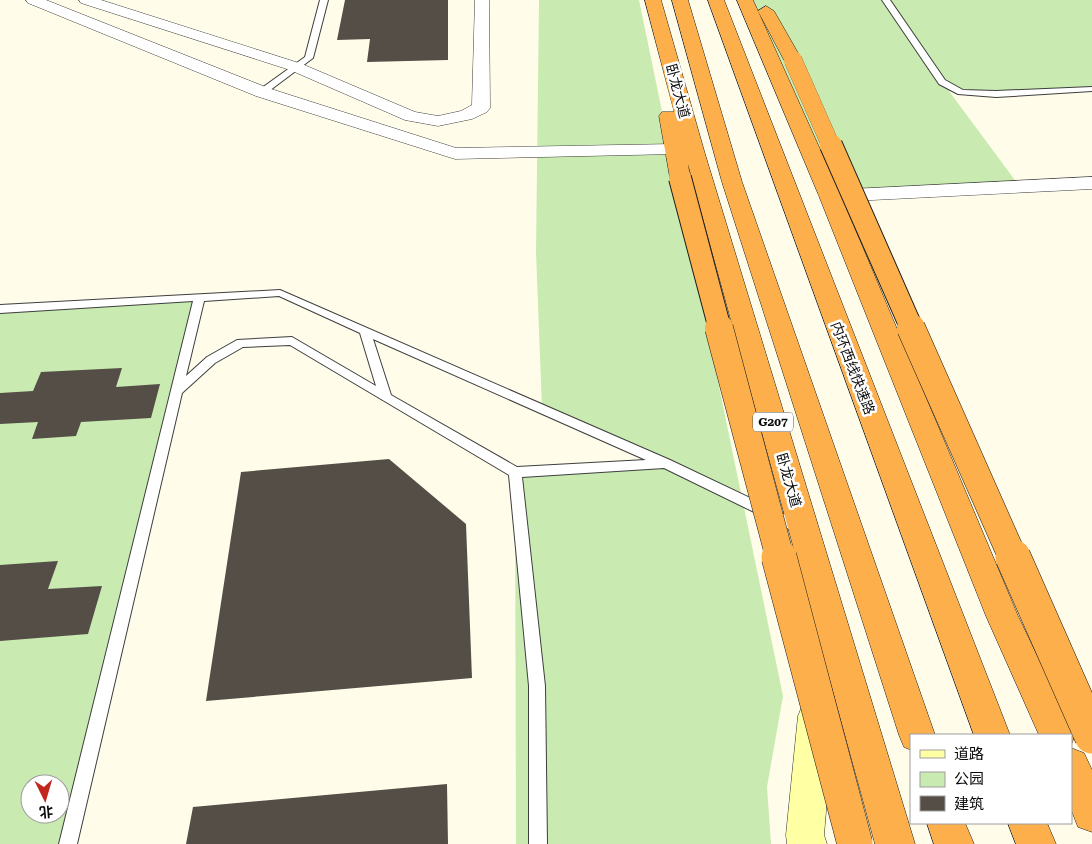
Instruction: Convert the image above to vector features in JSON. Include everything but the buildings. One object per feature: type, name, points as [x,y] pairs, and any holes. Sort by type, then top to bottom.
[{"type":"highway","name":"内环西线快速路","points":[[716,0],[992,734]]},
{"type":"highway","points":[[744,0],[830,196],[1002,616],[1057,734]]},
{"type":"highway","points":[[759,0],[793,60],[1092,736]]},
{"type":"highway","points":[[663,2],[674,149],[680,178],[856,844]]},
{"type":"highway","points":[[663,2],[732,182],[917,734]]},
{"type":"highway","name":"卧龙大道","points":[[663,2],[695,154],[895,844]]},
{"type":"highway","points":[[1072,768],[1092,813]]},
{"type":"highway","points":[[946,824],[954,844]]},
{"type":"highway","points":[[1027,824],[1036,844]]},
{"type":"main road","points":[[807,844],[805,835],[826,608]]},
{"type":"street","points":[[33,0],[262,92],[455,154],[674,149]]},
{"type":"street","points":[[86,0],[296,67],[411,116],[438,121],[466,115],[480,108],[482,0]]},
{"type":"street","points":[[830,196],[1092,183]]},
{"type":"lane","points":[[262,92],[309,58],[324,0]]},
{"type":"lane","points":[[886,0],[942,82],[961,92],[996,94],[1092,89]]},
{"type":"lane","points":[[0,309],[280,293],[665,463],[804,531]]},
{"type":"lane","points":[[68,844],[199,298]]},
{"type":"lane","points":[[365,331],[386,397]]},
{"type":"lane","points":[[176,392],[211,360],[241,343],[292,341],[515,472],[665,463]]},
{"type":"lane","points":[[515,472],[537,686],[538,844]]},
{"type":"green space","points":[[539,0],[639,0],[783,696],[767,787],[771,844],[516,844],[515,472],[664,463],[542,409],[536,252]]},
{"type":"green space","points":[[745,0],[1092,0],[1092,89],[961,92],[943,83],[1020,187],[830,196]]},
{"type":"green space","points":[[199,298],[68,844],[0,844],[0,309]]}]
